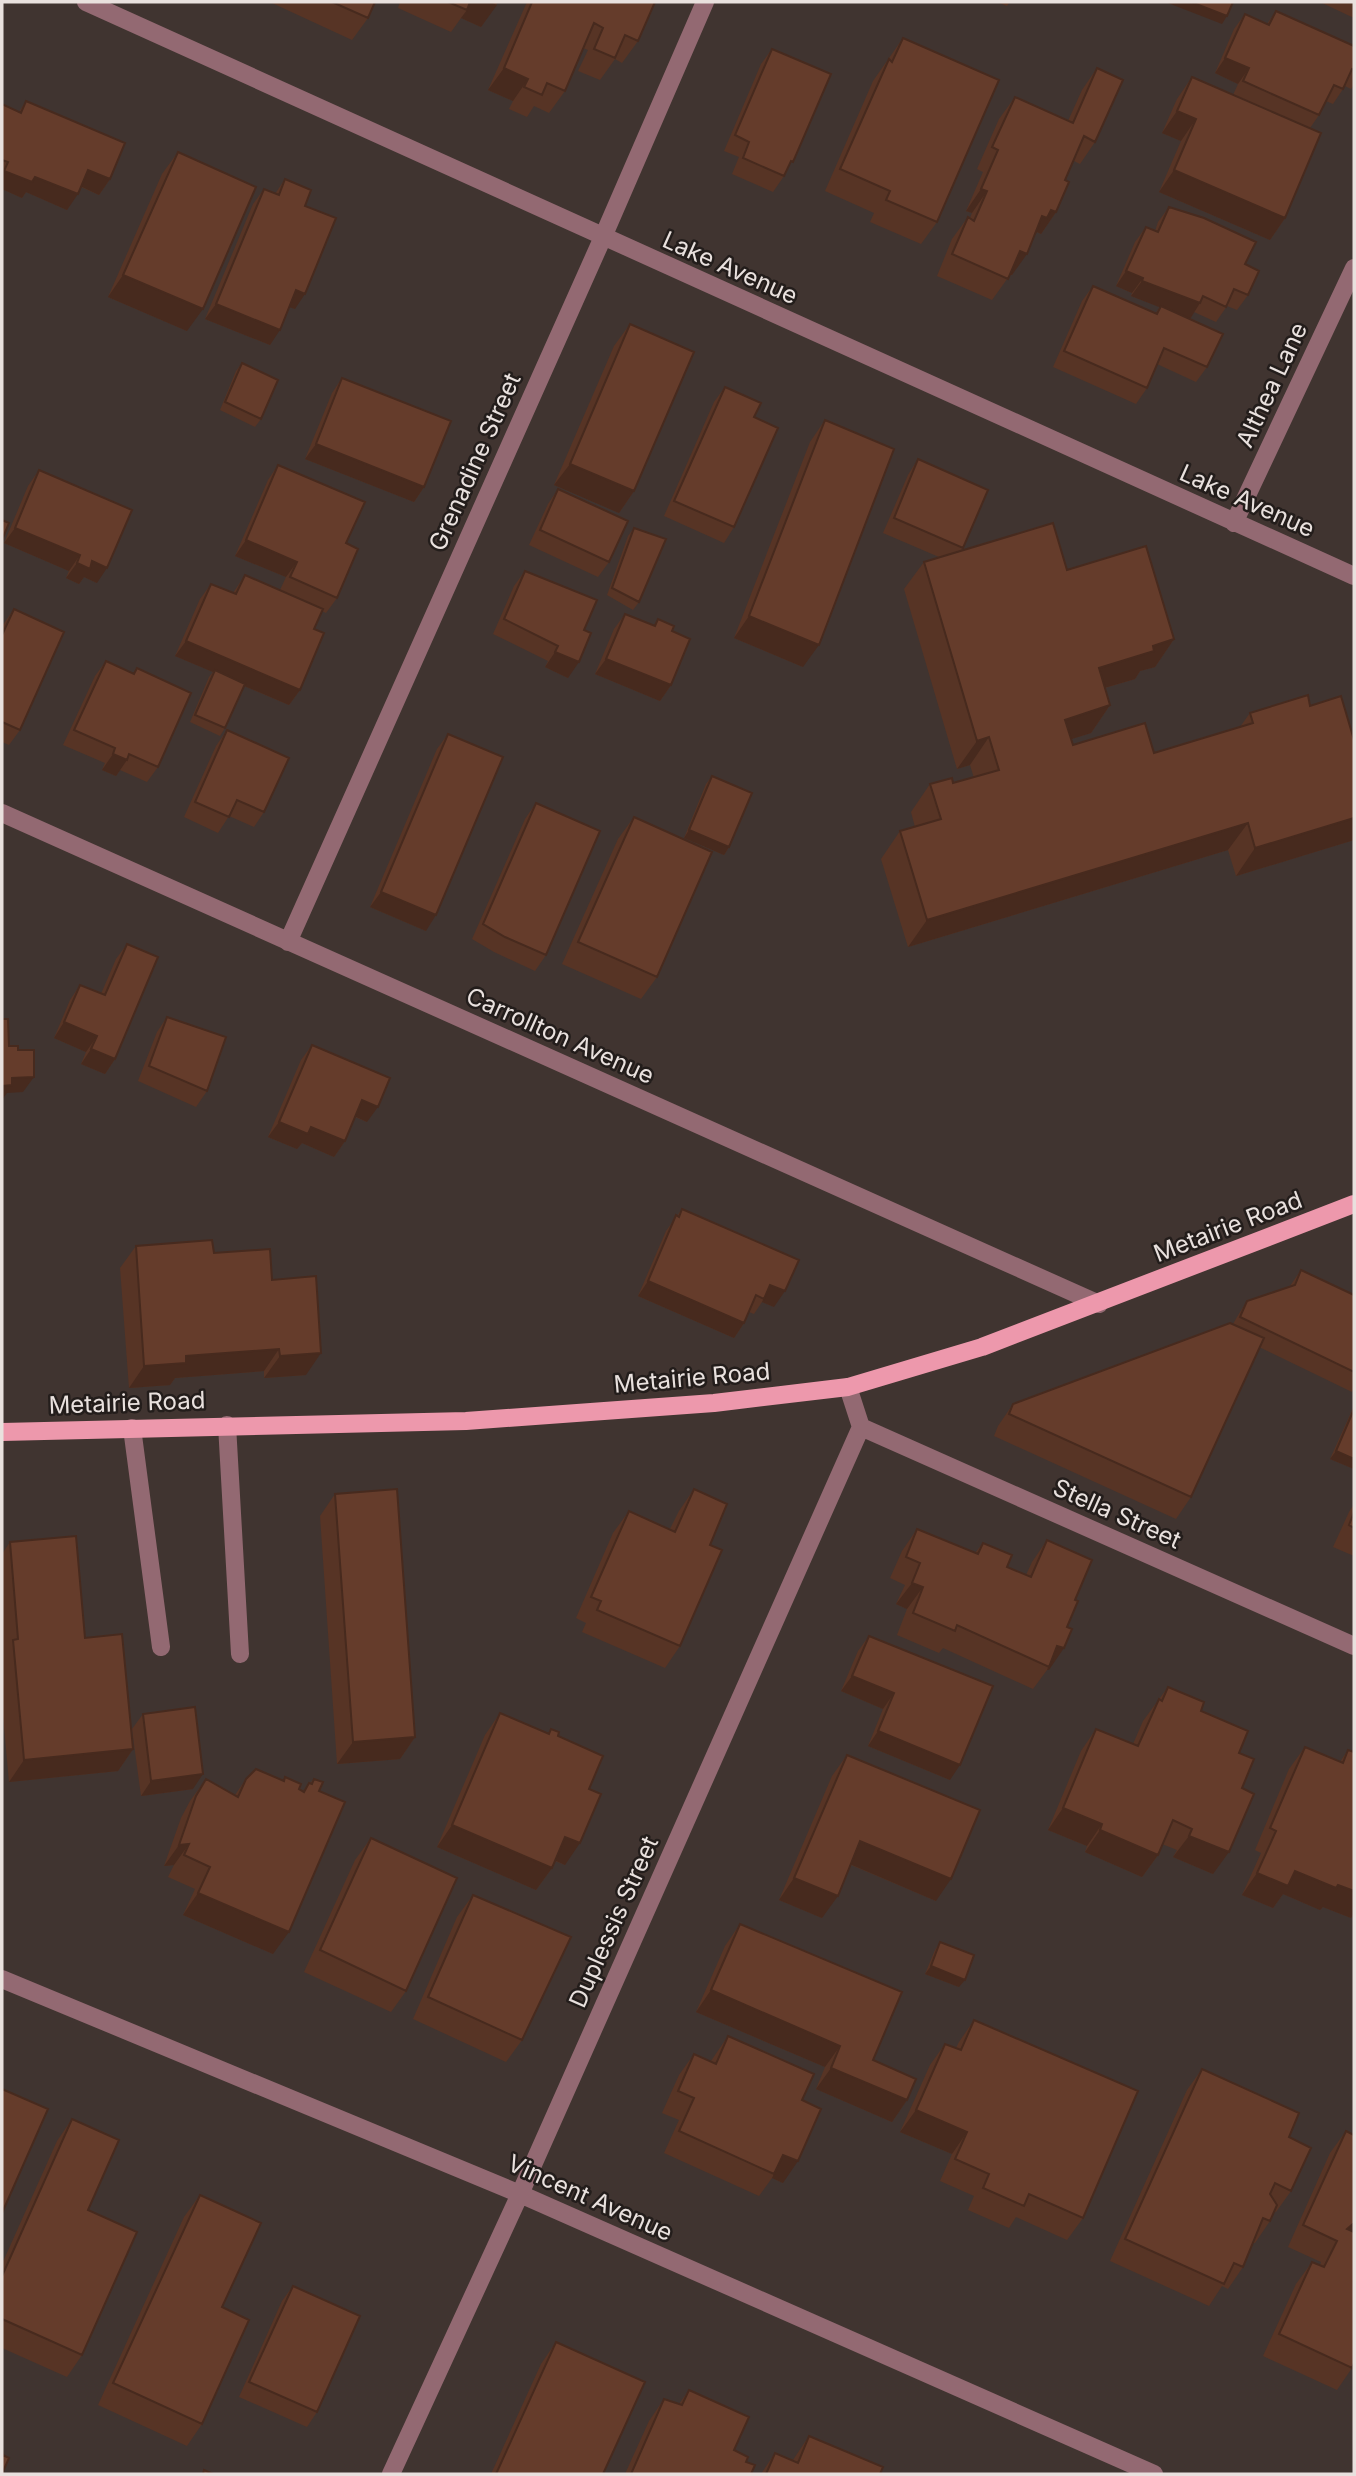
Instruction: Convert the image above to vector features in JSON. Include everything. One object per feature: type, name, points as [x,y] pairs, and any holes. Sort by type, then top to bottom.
[{"type":"main road","name":"Metairie Road","points":[[2,1432],[466,1421],[713,1403],[848,1387],[982,1347],[1354,1204]]},
{"type":"street","name":"Lake Avenue","points":[[86,2],[1354,576]]},
{"type":"street","name":"Grenadine Street","points":[[288,942],[705,2]]},
{"type":"street","name":"Althea Lane","points":[[1234,523],[1354,268]]},
{"type":"street","name":"Carrollton Avenue","points":[[2,813],[1099,1304]]},
{"type":"street","points":[[848,1387],[861,1427]]},
{"type":"street","points":[[227,1425],[240,1654]]},
{"type":"street","name":"Stella Street","points":[[861,1427],[1354,1646]]},
{"type":"street","name":"Duplessis Street","points":[[391,2474],[520,2194],[861,1427]]},
{"type":"street","points":[[132,1428],[161,1647]]},
{"type":"street","name":"Vincent Avenue","points":[[2,1979],[520,2194],[1154,2474]]},
{"type":"building","points":[[332,2],[375,2],[368,18]]},
{"type":"building","points":[[448,2],[470,2],[467,10]]},
{"type":"building","points":[[532,2],[655,2],[638,41],[625,35],[615,58],[594,49],[603,28],[594,23],[565,91],[547,83],[542,95],[524,87],[528,79],[504,68]]},
{"type":"building","points":[[1191,2],[1233,2],[1227,16]]},
{"type":"building","points":[[1276,11],[1354,46],[1354,70],[1352,69],[1343,89],[1334,85],[1319,115],[1243,81],[1249,68],[1225,58],[1245,14],[1269,25]]},
{"type":"building","points":[[903,38],[999,80],[937,222],[886,200],[890,191],[840,169],[889,59],[892,62]]},
{"type":"building","points":[[772,49],[831,74],[793,162],[791,161],[784,176],[743,158],[749,142],[735,135]]},
{"type":"building","points":[[1097,68],[1123,80],[1095,142],[1084,136],[1065,180],[1069,182],[1056,212],[1051,210],[1047,218],[1042,216],[1027,254],[1020,251],[1008,279],[952,254],[968,217],[974,221],[987,191],[981,189],[998,150],[992,147],[1015,97],[1073,123]]},
{"type":"building","points":[[1192,77],[1321,133],[1285,218],[1174,170],[1196,119],[1177,111]]},
{"type":"building","points":[[26,101],[125,143],[110,179],[88,170],[78,194],[35,177],[32,182],[4,171],[8,162],[2,160],[2,104],[21,113]]},
{"type":"building","points":[[178,152],[256,187],[203,309],[123,275]]},
{"type":"building","points":[[285,179],[311,190],[305,206],[336,218],[305,294],[296,290],[280,330],[216,304],[264,189],[279,195]]},
{"type":"building","points":[[1169,207],[1204,218],[1256,242],[1245,264],[1259,271],[1248,295],[1234,289],[1226,307],[1203,296],[1200,303],[1142,281],[1143,278],[1126,271],[1146,227],[1158,232]]},
{"type":"building","points":[[1093,286],[1157,314],[1161,306],[1223,334],[1207,367],[1164,348],[1147,388],[1064,351]]},
{"type":"building","points":[[630,324],[694,352],[634,491],[570,464]]},
{"type":"building","points":[[242,363],[278,380],[261,419],[225,402]]},
{"type":"building","points":[[342,378],[451,421],[424,487],[316,444]]},
{"type":"building","points":[[725,387],[761,403],[754,417],[778,428],[734,527],[674,501]]},
{"type":"building","points":[[825,420],[894,449],[819,645],[749,616]]},
{"type":"building","points":[[918,459],[988,490],[963,548],[894,518]]},
{"type":"building","points":[[278,465],[365,502],[346,543],[358,549],[337,598],[290,577],[297,562],[246,540]]},
{"type":"building","points":[[39,470],[132,510],[107,568],[92,561],[90,569],[77,563],[80,555],[15,528]]},
{"type":"building","points":[[558,489],[628,521],[609,562],[540,530]]},
{"type":"building","points":[[2,520],[9,523],[2,540]]},
{"type":"building","points":[[1053,523],[1067,570],[1146,546],[1174,639],[1153,646],[1154,651],[1099,668],[1110,705],[1065,720],[1073,745],[1145,723],[1154,753],[1253,723],[1250,713],[1308,695],[1310,706],[1341,696],[1354,740],[1354,818],[1255,848],[1248,823],[927,920],[900,831],[941,819],[930,784],[952,778],[953,783],[999,770],[989,737],[977,741],[924,562]]},
{"type":"building","points":[[634,528],[666,539],[639,602],[612,588]]},
{"type":"building","points":[[525,571],[597,600],[584,630],[591,633],[579,662],[555,652],[558,646],[504,619]]},
{"type":"building","points":[[245,575],[323,609],[314,629],[324,633],[300,690],[186,641],[211,584],[236,594]]},
{"type":"building","points":[[14,609],[64,632],[20,730],[2,722],[2,635]]},
{"type":"building","points":[[625,614],[655,626],[658,619],[674,626],[672,631],[690,639],[671,685],[606,659]]},
{"type":"building","points":[[106,661],[134,674],[137,668],[191,693],[158,767],[129,754],[127,760],[113,754],[115,748],[74,730]]},
{"type":"building","points":[[215,670],[245,684],[225,728],[195,715]]},
{"type":"building","points":[[227,730],[289,758],[264,812],[237,800],[229,817],[195,802]]},
{"type":"building","points":[[448,734],[503,757],[436,915],[381,892]]},
{"type":"building","points":[[712,776],[752,793],[729,847],[689,830]]},
{"type":"building","points":[[536,803],[600,831],[546,955],[483,924]]},
{"type":"building","points":[[634,817],[712,852],[657,977],[578,942]]},
{"type":"building","points":[[127,944],[158,957],[115,1059],[91,1049],[97,1036],[64,1022],[80,985],[105,995]]},
{"type":"building","points":[[167,1017],[226,1037],[207,1091],[149,1066]]},
{"type":"building","points":[[2,1019],[8,1019],[9,1046],[18,1046],[18,1050],[34,1050],[34,1077],[12,1078],[12,1085],[2,1086]]},
{"type":"building","points":[[312,1045],[390,1078],[378,1107],[362,1100],[345,1141],[311,1127],[308,1134],[279,1122]]},
{"type":"building","points":[[682,1209],[799,1260],[785,1291],[770,1285],[764,1299],[756,1295],[744,1323],[648,1281],[676,1215],[679,1217]]},
{"type":"building","points":[[212,1240],[214,1253],[270,1249],[272,1280],[316,1276],[321,1353],[280,1356],[279,1349],[186,1356],[186,1363],[144,1366],[136,1246]]},
{"type":"building","points":[[1301,1270],[1354,1295],[1354,1372],[1240,1317],[1247,1301],[1295,1285]]},
{"type":"building","points":[[1230,1323],[1264,1338],[1191,1497],[1009,1414],[1013,1404]]},
{"type":"building","points":[[1354,1409],[1354,1459],[1336,1451]]},
{"type":"building","points":[[397,1489],[415,1737],[353,1742],[335,1494]]},
{"type":"building","points":[[694,1489],[727,1504],[710,1545],[722,1550],[680,1646],[597,1610],[601,1601],[591,1597],[629,1511],[675,1532]]},
{"type":"building","points":[[1354,1512],[1354,1528],[1349,1525]]},
{"type":"building","points":[[917,1529],[978,1554],[983,1543],[1012,1555],[1007,1567],[1031,1577],[1047,1540],[1092,1560],[1067,1627],[1072,1629],[1064,1648],[1057,1646],[1049,1667],[957,1625],[955,1631],[913,1613],[923,1587],[912,1583],[920,1563],[906,1557]]},
{"type":"building","points":[[76,1536],[85,1638],[122,1634],[133,1749],[24,1760],[13,1640],[18,1639],[10,1542]]},
{"type":"building","points":[[869,1636],[993,1686],[960,1765],[878,1731],[894,1693],[852,1676]]},
{"type":"building","points":[[1168,1687],[1204,1702],[1201,1711],[1248,1731],[1239,1753],[1254,1759],[1242,1788],[1254,1794],[1229,1852],[1189,1836],[1192,1829],[1173,1820],[1158,1855],[1100,1830],[1102,1824],[1063,1808],[1096,1729],[1138,1746],[1159,1699],[1162,1701]]},
{"type":"building","points":[[195,1707],[203,1774],[151,1781],[143,1714]]},
{"type":"building","points":[[500,1713],[549,1734],[551,1729],[559,1732],[558,1736],[603,1756],[589,1789],[601,1794],[580,1843],[565,1837],[552,1868],[452,1825]]},
{"type":"building","points":[[1305,1747],[1343,1763],[1348,1750],[1354,1752],[1354,1891],[1338,1885],[1336,1888],[1295,1871],[1288,1886],[1257,1873],[1276,1831],[1270,1828]]},
{"type":"building","points":[[847,1755],[980,1810],[951,1879],[860,1841],[838,1896],[794,1878]]},
{"type":"building","points":[[256,1769],[284,1781],[285,1777],[301,1784],[299,1789],[304,1792],[314,1779],[323,1782],[319,1791],[345,1802],[289,1932],[198,1893],[210,1867],[184,1855],[189,1844],[179,1845],[196,1796],[206,1779],[238,1797],[246,1779]]},
{"type":"building","points":[[371,1838],[457,1878],[406,1991],[320,1950]]},
{"type":"building","points":[[473,1895],[571,1937],[522,2040],[428,1997]]},
{"type":"building","points":[[740,1924],[902,1992],[873,2060],[916,2079],[907,2100],[831,2068],[840,2046],[711,1990]]},
{"type":"building","points":[[940,1942],[974,1955],[965,1980],[931,1966]]},
{"type":"building","points":[[974,2020],[1138,2091],[1083,2218],[1029,2194],[1024,2206],[983,2188],[989,2174],[955,2159],[967,2132],[916,2110],[945,2044],[961,2050]]},
{"type":"building","points":[[728,2036],[814,2074],[802,2100],[821,2109],[798,2161],[783,2155],[774,2174],[679,2131],[694,2098],[678,2091],[694,2054],[716,2064]]},
{"type":"building","points":[[1202,2069],[1299,2113],[1289,2137],[1311,2148],[1291,2191],[1275,2183],[1270,2194],[1277,2205],[1270,2221],[1263,2218],[1243,2267],[1234,2263],[1224,2284],[1125,2239]]},
{"type":"building","points":[[2,2089],[48,2109],[2,2213]]},
{"type":"building","points":[[72,2119],[119,2140],[88,2210],[137,2232],[82,2355],[2,2319],[2,2276]]},
{"type":"building","points":[[1346,2131],[1354,2135],[1354,2223],[1347,2229],[1354,2232],[1352,2368],[1279,2334],[1312,2262],[1324,2267],[1337,2241],[1303,2225]]},
{"type":"building","points":[[200,2195],[261,2223],[222,2307],[249,2320],[202,2424],[113,2383]]},
{"type":"building","points":[[293,2286],[360,2316],[317,2412],[249,2382]]},
{"type":"building","points":[[556,2342],[645,2382],[603,2474],[496,2474]]},
{"type":"building","points":[[689,2390],[749,2417],[734,2450],[748,2457],[746,2462],[755,2465],[751,2474],[631,2474],[664,2399],[682,2405]]},
{"type":"building","points":[[809,2436],[883,2467],[880,2474],[766,2474],[775,2453],[798,2463]]},
{"type":"building","points":[[2,2449],[3,2455],[9,2458],[2,2474]]}]
